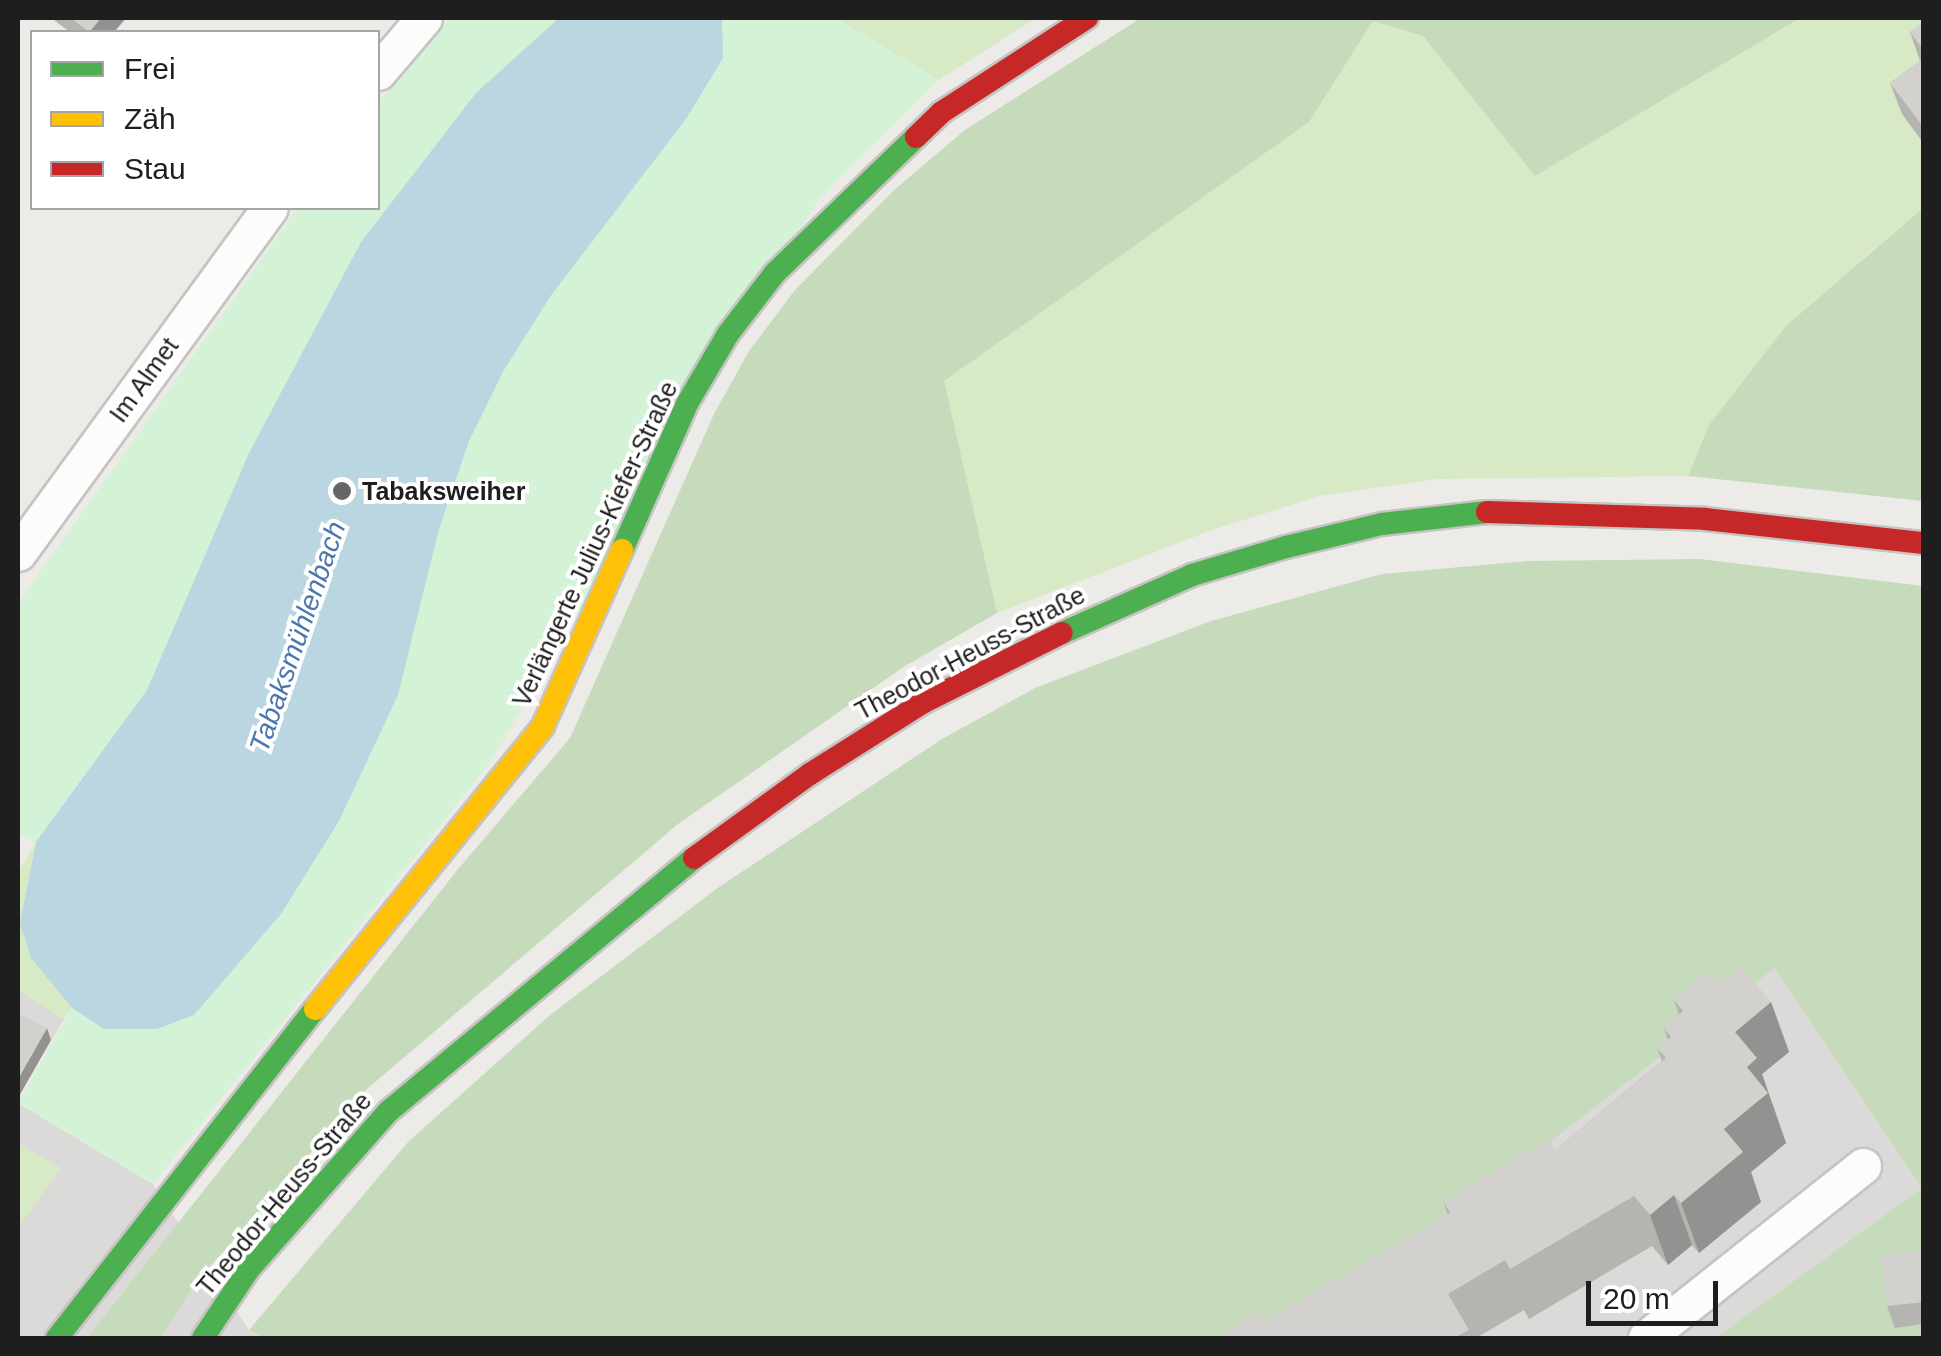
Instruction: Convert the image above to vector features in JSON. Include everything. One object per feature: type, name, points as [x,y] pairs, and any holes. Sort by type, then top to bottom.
[{"type":"street","points":[[380,70],[424,18]]},
{"type":"street","name":"Verlängerte Julius-Kiefer-Straße","points":[[57,1338],[461,823],[543,726],[688,402],[728,334],[787,262],[942,112],[1087,18]]},
{"type":"street","name":"Im Almet","points":[[18,553],[269,210]]},
{"type":"street","name":"Theodor-Heuss-Straße","points":[[203,1338],[249,1270],[388,1112],[696,856],[810,774],[924,702],[1110,609],[1192,575],[1286,547],[1382,524],[1486,512],[1705,519],[1924,543]]},
{"type":"street","points":[[1646,1338],[1864,1166]]},
{"type":"shaded area","points":[[1776,967],[1922,1188],[1715,1338],[1251,1338],[1463,1209]]},
{"type":"shaded area","points":[[18,990],[64,1019],[18,1098]]},
{"type":"shaded area","points":[[18,1103],[153,1184],[249,1330],[262,1338],[18,1338]]},
{"type":"shaded area","points":[[23,1220],[70,1227],[18,1299],[18,1228]]},
{"type":"green space","points":[[449,18],[836,18],[939,80],[819,198],[490,763],[153,1184],[18,1103],[72,1008],[31,958],[20,923],[36,843],[18,833],[18,603],[297,210],[380,210],[380,101]]},
{"type":"green space","points":[[836,18],[1036,18],[939,80]]},
{"type":"green space","points":[[1141,18],[1800,18],[1535,176],[1423,36],[1373,21],[1309,122],[944,381],[997,613],[905,666],[678,824],[367,1089],[193,1286],[161,1338],[87,1338],[459,868],[570,738],[714,414],[749,351],[795,290],[893,191],[965,130]]},
{"type":"green space","points":[[1800,18],[1923,18],[1923,208],[1865,257],[1709,425],[1688,476],[1437,479],[1319,496],[1212,530],[997,613],[943,381],[1309,122],[1373,21],[1423,36],[1535,176]]},
{"type":"green space","points":[[1923,208],[1923,501],[1688,476],[1709,425],[1786,326]]},
{"type":"green space","points":[[1700,559],[1923,586],[1923,1338],[1715,1338],[1922,1188],[1775,968],[1463,1209],[1251,1338],[263,1338],[249,1330],[409,1141],[550,1015],[719,887],[942,739],[1035,688],[1211,621],[1382,574],[1528,561]]},
{"type":"green space","points":[[36,842],[20,923],[72,1008],[64,1019],[18,990],[18,872]]},
{"type":"green space","points":[[18,1143],[61,1168],[18,1228]]},
{"type":"water","name":"Tabaksweiher","points":[[559,18],[722,18],[723,58],[686,119],[552,294],[504,370],[469,441],[439,529],[398,695],[339,821],[281,914],[194,1015],[157,1029],[104,1029],[72,1008],[31,958],[20,923],[36,842],[147,690],[249,453],[361,242],[476,93]]},
{"type":"building","points":[[71,18],[101,18],[86,30]]},
{"type":"building","points":[[1924,22],[1924,51],[1910,32]]},
{"type":"building","points":[[1924,58],[1924,128],[1890,83]]},
{"type":"building","points":[[1741,966],[1771,1002],[1735,1032],[1757,1058],[1747,1067],[1768,1093],[1724,1129],[1743,1152],[1681,1203],[1674,1195],[1650,1215],[1634,1196],[1510,1269],[1505,1260],[1448,1294],[1469,1330],[1454,1338],[1214,1338],[1261,1311],[1266,1320],[1450,1213],[1443,1201],[1549,1139],[1555,1150],[1666,1058],[1657,1048],[1671,1037],[1664,1028],[1683,1011],[1674,1000],[1710,970],[1721,983]]},
{"type":"building","points":[[18,1013],[47,1028],[18,1079]]},
{"type":"building","points":[[1924,1250],[1924,1302],[1887,1306],[1881,1255]]},
{"type":"traffic: fast","points":[[622,550],[688,402],[728,334],[775,273],[916,137]]},
{"type":"traffic: fast","points":[[1062,633],[1192,575],[1286,547],[1382,524],[1487,512]]},
{"type":"traffic: fast","points":[[203,1338],[249,1269],[389,1111],[694,858]]},
{"type":"traffic: fast","points":[[57,1338],[315,1009]]},
{"type":"traffic: slow","points":[[315,1009],[543,726],[622,550]]},
{"type":"traffic: jam","points":[[916,137],[942,112],[1087,18]]},
{"type":"traffic: jam","points":[[1487,512],[1705,519],[1924,543]]},
{"type":"traffic: jam","points":[[694,858],[810,774],[924,702],[1062,633]]},
{"type":"place","name":"Tabaksweiher","points":[[342,491]]},
{"type":"water label","name":"Tabaksmühlenbach","points":[[298,637]]}]
